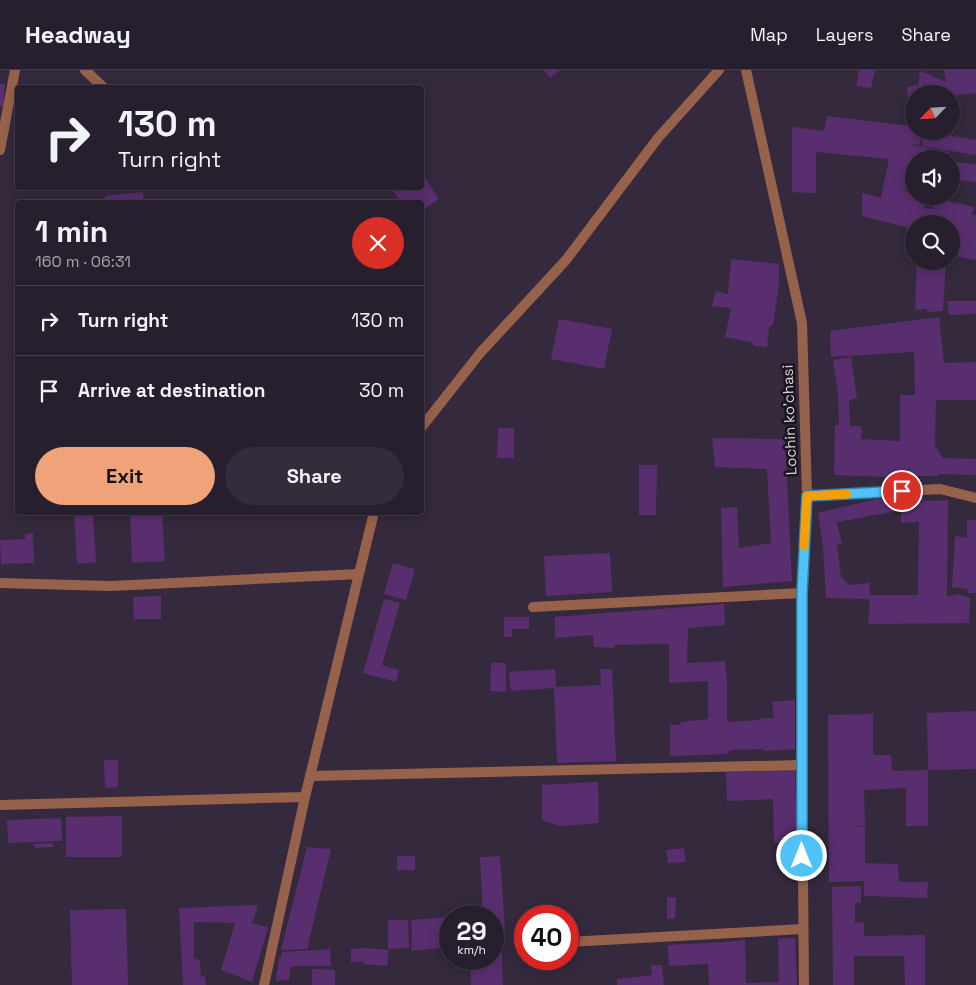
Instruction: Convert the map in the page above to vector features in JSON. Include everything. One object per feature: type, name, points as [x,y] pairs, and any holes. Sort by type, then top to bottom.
[{"type":"street","points":[[0,150],[15,70]]},
{"type":"street","points":[[85,70],[101,85]]},
{"type":"street","points":[[424,424],[480,352],[566,260],[658,138],[718,70]]},
{"type":"street","name":"Lochin ko'chasi","points":[[746,70],[802,323],[807,496],[802,593],[804,985]]},
{"type":"street","points":[[807,496],[940,489],[976,498]]},
{"type":"street","points":[[264,985],[304,797],[373,515]]},
{"type":"street","points":[[0,583],[111,586],[359,574]]},
{"type":"street","points":[[533,607],[802,593]]},
{"type":"street","points":[[310,776],[802,764]]},
{"type":"street","points":[[0,804],[304,797]]},
{"type":"street","points":[[579,941],[803,929]]},
{"type":"building","points":[[544,70],[560,70],[550,78]]},
{"type":"building","points":[[859,70],[875,70],[871,88],[856,86]]},
{"type":"building","points":[[944,70],[976,70],[976,93],[960,95],[960,85],[918,85],[920,71],[946,82]]},
{"type":"building","points":[[0,84],[5,84],[3,107],[0,107]]},
{"type":"building","points":[[827,116],[905,125],[905,140],[921,140],[919,145],[904,143],[939,150],[905,150],[905,205],[924,205],[924,208],[932,209],[933,205],[960,204],[974,207],[972,215],[976,215],[976,260],[960,257],[960,215],[905,215],[905,227],[862,216],[862,193],[881,198],[889,159],[816,152],[816,193],[792,192],[792,127],[824,131]]},
{"type":"building","points":[[960,137],[976,140],[976,155],[960,152],[960,150],[922,146],[922,140],[960,140]]},
{"type":"building","points":[[960,163],[976,164],[976,182],[960,180]]},
{"type":"building","points":[[424,176],[439,199],[424,209],[424,200],[400,200],[393,191],[424,190]]},
{"type":"building","points":[[143,192],[144,200],[106,200],[105,196]]},
{"type":"building","points":[[731,259],[779,264],[779,284],[773,325],[769,327],[767,347],[754,346],[752,342],[725,337],[731,308],[712,306],[716,291],[728,294]]},
{"type":"building","points":[[917,270],[945,270],[943,311],[927,312],[927,309],[915,310]]},
{"type":"building","points":[[947,301],[976,301],[976,314],[949,315]]},
{"type":"building","points":[[939,317],[944,363],[976,362],[976,400],[936,400],[936,398],[935,445],[943,458],[976,459],[976,475],[939,474],[939,476],[913,476],[913,478],[834,475],[835,425],[839,425],[838,394],[833,360],[851,357],[857,398],[849,400],[850,426],[862,426],[861,439],[900,441],[900,395],[915,395],[914,352],[831,357],[830,331]]},
{"type":"building","points":[[559,319],[612,329],[604,369],[551,359]]},
{"type":"building","points":[[498,428],[514,428],[514,458],[497,458]]},
{"type":"building","points":[[712,438],[785,439],[792,581],[723,587],[721,508],[737,507],[739,548],[771,543],[767,469],[715,467]]},
{"type":"building","points":[[639,465],[657,465],[656,515],[639,515]]},
{"type":"building","points":[[898,494],[898,511],[837,522],[842,544],[837,545],[841,576],[849,585],[869,583],[870,595],[918,595],[919,522],[901,523],[901,495],[922,494],[924,501],[948,500],[947,597],[959,594],[970,598],[969,623],[868,624],[870,599],[826,598],[823,547],[818,513]]},
{"type":"building","points":[[74,515],[93,515],[96,562],[77,564]]},
{"type":"building","points":[[130,515],[162,515],[165,561],[132,563]]},
{"type":"building","points":[[967,520],[976,520],[976,593],[968,593],[967,589],[952,587],[955,536],[967,538]]},
{"type":"building","points":[[33,533],[34,563],[1,564],[0,540],[25,539],[25,534]]},
{"type":"building","points":[[610,553],[612,592],[546,596],[544,556]]},
{"type":"building","points":[[393,563],[415,569],[406,600],[384,594]]},
{"type":"building","points":[[161,596],[161,619],[134,619],[133,597]]},
{"type":"building","points":[[384,599],[400,603],[382,665],[399,670],[396,682],[363,673]]},
{"type":"building","points":[[724,604],[725,625],[688,628],[687,663],[725,661],[727,722],[774,718],[772,702],[795,700],[795,749],[763,751],[763,749],[729,750],[729,754],[670,756],[670,725],[681,725],[680,722],[708,719],[708,681],[669,683],[669,644],[614,645],[614,648],[594,647],[593,635],[555,638],[555,617]]},
{"type":"building","points":[[504,617],[529,617],[529,629],[512,629],[512,637],[504,637]]},
{"type":"building","points":[[491,663],[506,663],[506,692],[490,691]]},
{"type":"building","points":[[555,669],[556,687],[601,685],[600,669],[612,669],[616,761],[557,763],[554,688],[511,691],[509,672]]},
{"type":"building","points":[[976,711],[976,769],[928,770],[927,713]]},
{"type":"building","points":[[873,714],[873,755],[891,755],[892,771],[928,770],[928,826],[906,826],[906,788],[864,790],[865,825],[845,828],[865,826],[865,863],[898,864],[899,882],[928,882],[927,898],[864,896],[864,881],[829,882],[828,715]]},
{"type":"building","points":[[104,760],[118,760],[118,787],[105,788]]},
{"type":"building","points":[[795,770],[797,842],[774,843],[773,799],[727,801],[726,772]]},
{"type":"building","points":[[598,782],[599,823],[560,826],[542,820],[542,785]]},
{"type":"building","points":[[122,816],[122,857],[66,857],[66,817]]},
{"type":"building","points":[[61,818],[62,841],[8,843],[7,820]]},
{"type":"building","points":[[53,843],[53,847],[35,848],[34,844]]},
{"type":"building","points":[[307,847],[331,849],[307,949],[281,950]]},
{"type":"building","points":[[684,848],[686,862],[668,863],[666,850]]},
{"type":"building","points":[[397,856],[415,856],[415,870],[397,870]]},
{"type":"building","points":[[500,856],[503,905],[482,905],[480,857]]},
{"type":"building","points":[[861,886],[861,903],[855,903],[855,923],[864,922],[864,936],[925,935],[925,985],[905,985],[904,956],[854,956],[854,985],[833,985],[832,887]]},
{"type":"building","points":[[667,897],[676,897],[675,919],[667,919]]},
{"type":"building","points":[[258,905],[252,923],[268,927],[252,982],[221,970],[235,923],[194,922],[194,958],[200,961],[201,977],[205,976],[206,985],[183,985],[179,908]]},
{"type":"building","points":[[126,909],[128,985],[72,985],[70,910]]},
{"type":"building","points":[[439,918],[439,948],[411,951],[411,920]]},
{"type":"building","points":[[388,920],[408,920],[409,948],[388,949]]},
{"type":"building","points":[[778,938],[795,938],[797,985],[709,985],[708,964],[669,966],[668,945],[745,940],[746,983],[779,982]]},
{"type":"building","points":[[330,949],[331,966],[291,966],[289,980],[276,981],[279,957],[282,957],[282,952]]},
{"type":"building","points":[[351,949],[389,950],[387,966],[363,964],[363,961],[351,963]]},
{"type":"building","points":[[651,965],[662,965],[664,985],[617,985],[617,979],[652,975]]},
{"type":"building","points":[[312,969],[335,970],[335,985],[312,985]]},
{"type":"building","points":[[470,970],[502,970],[503,985],[471,985]]},
{"type":"slow traffic","points":[[804,546],[807,496],[847,494]]},
{"type":"route","points":[[802,856],[802,593],[807,496],[902,491]]}]
